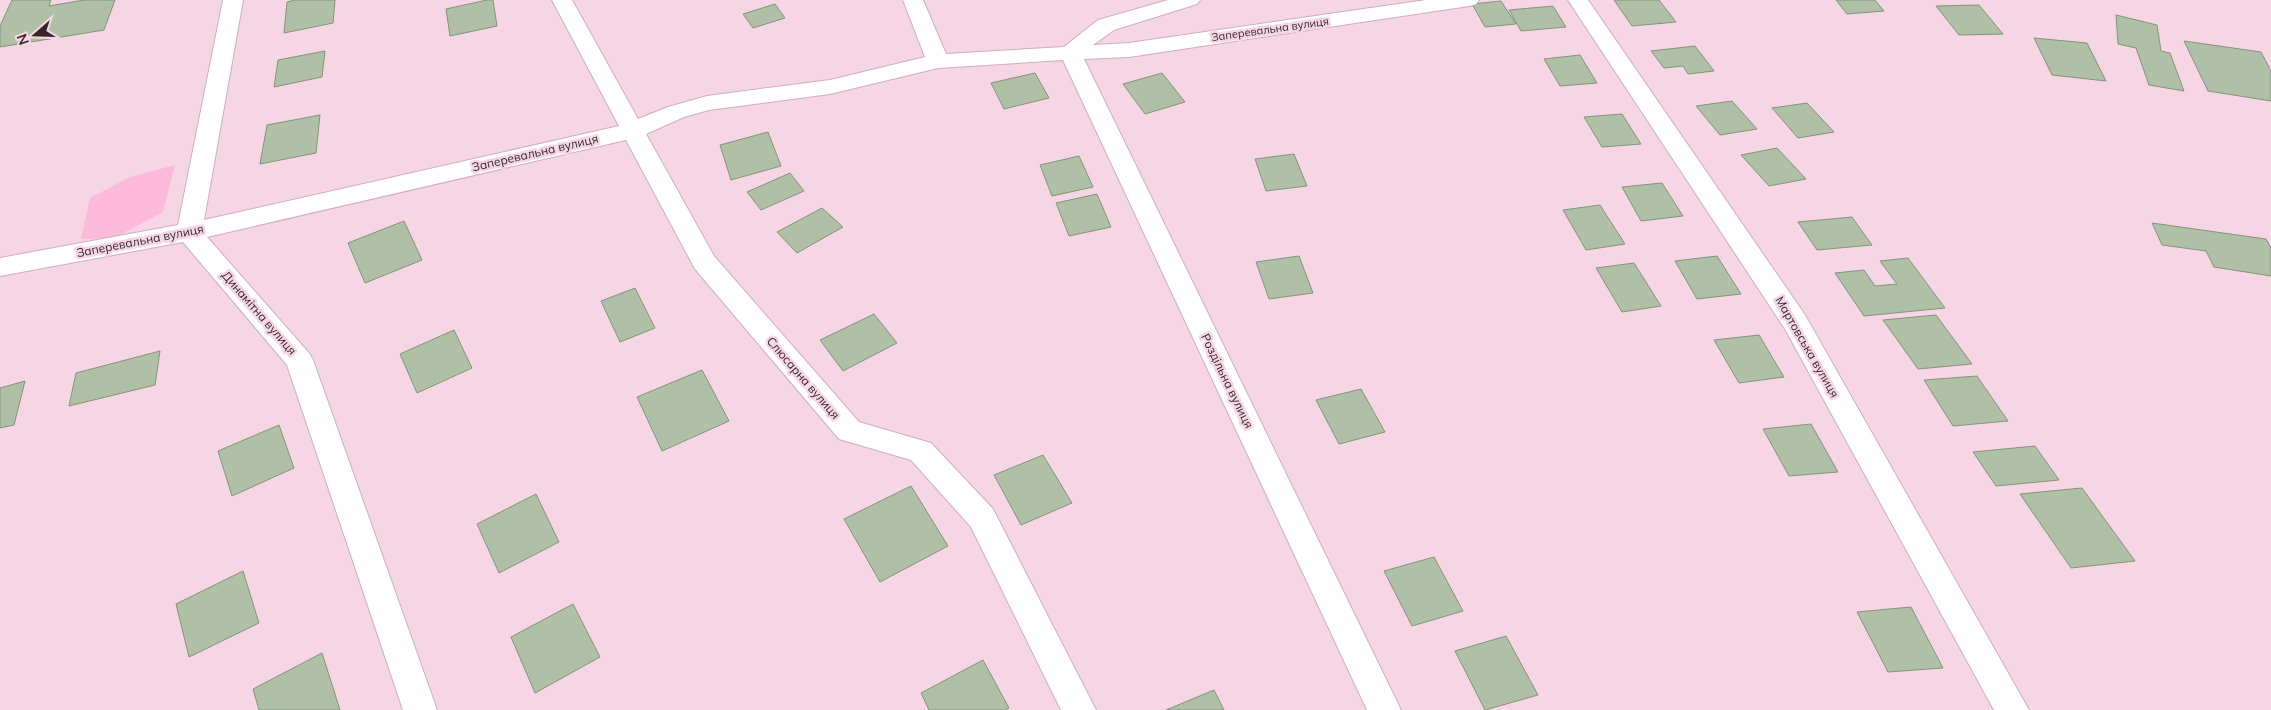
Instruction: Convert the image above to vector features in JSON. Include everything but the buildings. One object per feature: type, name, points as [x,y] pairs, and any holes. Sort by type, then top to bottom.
[{"type":"street","points":[[189,232],[233,0]]},
{"type":"street","name":"Слюсарна вулиця","points":[[562,0],[704,262],[849,431],[921,451],[982,518],[1078,710]]},
{"type":"street","points":[[913,0],[938,61]]},
{"type":"street","points":[[1070,52],[1106,25],[1190,0]]},
{"type":"street","name":"Заперевальна вулиця","points":[[0,267],[189,232],[632,131],[676,112],[707,103],[830,87],[938,61],[1129,50],[1469,0]]},
{"type":"street","name":"Мартовська вулиця","points":[[1578,0],[1795,322],[2012,710]]},
{"type":"street","name":"Роздільна вулиця","points":[[1070,52],[1384,710]]},
{"type":"street","name":"Динамітна вулиця","points":[[189,232],[299,360],[420,710]]},
{"type":"shaded area","points":[[175,165],[163,212],[114,238],[81,239],[90,198],[130,177]]}]
